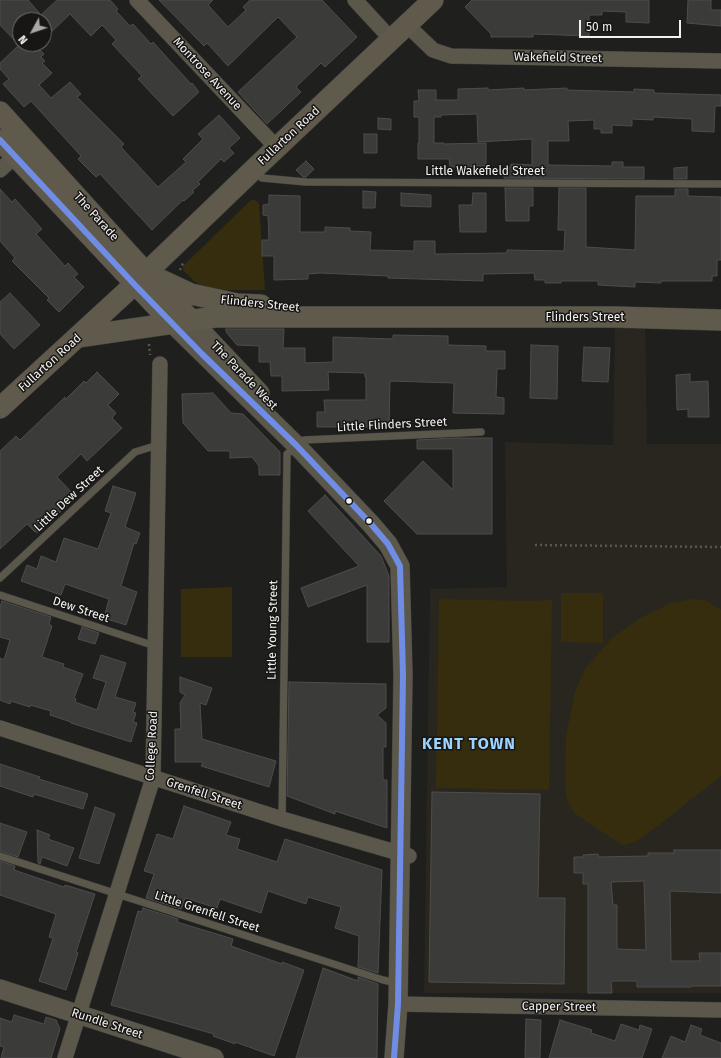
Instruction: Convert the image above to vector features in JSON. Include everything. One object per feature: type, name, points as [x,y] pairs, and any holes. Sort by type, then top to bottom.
[{"type":"main road","name":"Fullarton Road","points":[[0,408],[78,337],[433,0]]},
{"type":"main road","name":"The Parade","points":[[0,112],[22,150],[182,322]]},
{"type":"main road","name":"The Parade","points":[[0,140],[22,150]]},
{"type":"main road","points":[[168,252],[170,273],[191,294]]},
{"type":"main road","name":"Flinders Street","points":[[140,278],[191,294],[237,304],[449,318]]},
{"type":"main road","name":"Flinders Street","points":[[78,337],[215,318],[615,317],[721,320]]},
{"type":"street","name":"Montrose Avenue","points":[[138,0],[277,148]]},
{"type":"street","points":[[355,0],[392,40]]},
{"type":"street","name":"Wakefield Street","points":[[407,25],[433,50],[451,56],[721,61]]},
{"type":"street","points":[[0,170],[22,150]]},
{"type":"street","name":"The Parade West","points":[[182,322],[300,442],[390,530],[405,550],[412,565],[412,676],[404,855],[403,1004],[406,1058]]},
{"type":"street","name":"College Road","points":[[64,1058],[153,778],[160,364]]},
{"type":"street","name":"Grenfell Street","points":[[0,728],[282,819],[404,855]]},
{"type":"street","name":"Rundle Street","points":[[0,989],[214,1058]]},
{"type":"street","name":"The Parade West","points":[[394,1058],[403,1004]]},
{"type":"street","name":"Capper Street","points":[[403,1004],[721,1010]]},
{"type":"lane","name":"Little Wakefield Street","points":[[253,170],[262,178],[306,182],[721,184]]},
{"type":"lane","name":"Little Flinders Street","points":[[300,442],[481,432]]},
{"type":"lane","name":"Little Young Street","points":[[282,819],[287,454],[300,442]]},
{"type":"lane","name":"Little Dew Street","points":[[0,578],[135,452],[158,445]]},
{"type":"lane","name":"Dew Street","points":[[0,595],[156,647]]},
{"type":"lane","name":"Little Grenfell Street","points":[[0,856],[383,980],[403,984]]},
{"type":"path","points":[[149,342],[150,354],[160,364]]},
{"type":"path","points":[[535,545],[721,547]]},
{"type":"shaded area","points":[[251,200],[255,200],[259,203],[265,290],[218,290],[194,281],[183,270],[183,266]]},
{"type":"shaded area","points":[[615,317],[645,318],[647,444],[721,444],[721,993],[424,993],[430,589],[507,587],[505,442],[613,445]]},
{"type":"shaded area","points":[[232,587],[232,657],[181,657],[181,589]]},
{"type":"shaded area","points":[[561,593],[603,593],[603,643],[561,642]]},
{"type":"shaded area","points":[[439,599],[552,601],[549,790],[436,788]]},
{"type":"shaded area","points":[[693,599],[705,600],[721,610],[721,776],[635,842],[622,845],[574,813],[567,799],[565,787],[566,736],[575,691],[585,669],[612,638],[640,618],[671,603]]},
{"type":"building","points":[[0,0],[28,0],[38,12],[12,12],[12,38],[0,25]]},
{"type":"building","points":[[57,0],[110,0],[118,9],[116,11],[130,26],[133,24],[151,44],[153,42],[199,92],[173,116],[138,79],[142,76],[112,44],[116,40],[102,25],[91,36],[70,14],[52,31],[52,12],[44,12]]},
{"type":"building","points":[[159,0],[213,0],[208,5],[228,27],[246,10],[243,7],[250,0],[322,0],[357,37],[325,67],[321,63],[296,87],[301,92],[267,124],[238,92],[297,37],[278,17],[228,66],[207,43],[204,46]]},
{"type":"building","points":[[472,0],[649,0],[649,23],[626,22],[626,12],[602,11],[602,15],[589,15],[589,36],[533,34],[533,37],[491,37],[491,34],[465,7]]},
{"type":"building","points":[[688,0],[711,0],[711,10],[721,10],[721,26],[687,23]]},
{"type":"building","points":[[12,52],[42,52],[44,54],[41,57],[45,61],[42,63],[52,73],[39,85],[51,98],[70,82],[81,94],[77,97],[124,144],[121,147],[158,187],[186,162],[183,159],[203,139],[198,134],[219,115],[240,138],[229,148],[234,153],[224,162],[221,159],[198,182],[200,184],[192,191],[194,192],[184,201],[183,200],[152,230],[100,174],[96,177],[78,159],[81,156],[31,101],[24,107],[3,84],[9,79],[0,69],[0,63]]},
{"type":"building","points":[[488,88],[488,90],[524,88],[524,90],[567,88],[567,90],[634,92],[634,89],[654,90],[654,93],[721,95],[721,106],[715,106],[714,132],[692,131],[692,119],[653,117],[653,120],[632,119],[632,126],[612,125],[612,133],[601,133],[601,129],[594,129],[594,120],[568,121],[569,141],[548,141],[548,165],[612,166],[612,162],[623,162],[623,167],[644,167],[644,179],[504,178],[504,167],[511,167],[511,164],[532,165],[532,139],[478,142],[477,114],[441,115],[441,117],[434,117],[434,143],[486,143],[486,166],[450,167],[449,159],[418,159],[419,117],[414,117],[414,101],[419,101],[418,90],[436,90],[436,100],[458,100],[458,89]]},
{"type":"building","points":[[378,118],[391,119],[391,130],[378,129]]},
{"type":"building","points":[[364,134],[377,134],[377,153],[364,153]]},
{"type":"building","points":[[306,161],[314,169],[306,177],[303,177],[296,170]]},
{"type":"building","points":[[687,167],[687,179],[674,179],[674,168]]},
{"type":"building","points":[[505,188],[533,188],[533,206],[529,206],[529,221],[506,221]]},
{"type":"building","points":[[559,188],[586,188],[586,247],[635,250],[636,196],[675,196],[675,189],[688,189],[688,196],[721,197],[721,260],[717,260],[717,276],[712,276],[712,281],[661,281],[661,283],[635,282],[635,287],[598,285],[598,281],[561,281],[561,283],[545,283],[545,280],[535,280],[534,273],[483,274],[483,281],[388,278],[388,276],[320,273],[308,274],[308,279],[274,280],[274,256],[262,256],[262,240],[269,240],[268,216],[263,215],[263,205],[269,204],[269,195],[300,196],[300,232],[325,232],[325,227],[350,228],[350,231],[371,232],[370,250],[414,251],[414,241],[435,241],[435,254],[507,253],[507,250],[564,251],[565,230],[558,230]]},
{"type":"building","points":[[0,189],[12,202],[15,199],[42,229],[36,234],[65,266],[68,263],[78,274],[74,277],[84,287],[59,312],[47,300],[49,298],[12,261],[15,258],[0,241]]},
{"type":"building","points":[[363,191],[376,192],[375,208],[363,208]]},
{"type":"building","points":[[401,193],[431,195],[431,207],[401,206]]},
{"type":"building","points":[[473,193],[486,193],[486,232],[460,232],[459,205],[472,205]]},
{"type":"building","points":[[10,293],[40,325],[14,349],[0,334],[0,302]]},
{"type":"building","points":[[226,329],[284,329],[283,348],[305,348],[305,363],[333,362],[333,337],[393,339],[393,335],[448,336],[448,345],[486,346],[486,351],[505,351],[505,369],[497,369],[496,397],[504,398],[504,414],[453,413],[454,383],[390,381],[389,427],[317,427],[317,412],[325,412],[324,400],[366,400],[365,373],[328,372],[329,390],[282,391],[282,376],[271,376],[270,362],[259,362],[259,346],[237,345],[226,332]]},
{"type":"building","points":[[531,345],[558,346],[557,399],[530,398]]},
{"type":"building","points":[[584,347],[610,348],[608,382],[582,381]]},
{"type":"building","points":[[97,372],[119,394],[108,405],[116,413],[112,418],[122,428],[87,461],[81,454],[57,477],[76,497],[39,532],[35,532],[27,524],[0,549],[0,451],[16,436],[20,440],[65,397],[65,400],[84,381],[86,383]]},
{"type":"building","points":[[690,374],[690,382],[708,381],[709,417],[688,417],[688,409],[677,410],[676,375]]},
{"type":"building","points":[[213,393],[231,413],[243,414],[280,452],[280,475],[259,475],[259,466],[252,457],[230,458],[230,451],[208,451],[183,423],[182,394]]},
{"type":"building","points":[[492,438],[492,534],[417,534],[384,501],[423,461],[453,490],[453,449],[417,449],[417,440]]},
{"type":"building","points":[[113,486],[136,493],[125,527],[140,533],[136,544],[134,543],[121,586],[137,592],[126,625],[104,618],[109,599],[65,584],[61,595],[21,581],[27,565],[37,569],[41,556],[56,562],[64,538],[98,549],[111,513],[105,511]]},
{"type":"building","points":[[325,495],[381,556],[389,576],[389,642],[367,642],[367,585],[308,607],[301,588],[359,566],[308,511]]},
{"type":"building","points":[[2,601],[51,617],[49,624],[52,626],[42,657],[64,664],[63,667],[83,674],[74,698],[76,699],[75,702],[97,710],[106,682],[93,678],[101,655],[126,663],[115,697],[136,703],[133,712],[136,713],[133,722],[137,723],[131,742],[50,715],[51,711],[30,705],[30,707],[11,701],[10,704],[0,700],[0,658],[4,660],[10,640],[0,637],[0,607]]},
{"type":"building","points":[[82,627],[99,633],[95,644],[78,639]]},
{"type":"building","points":[[180,677],[212,688],[206,705],[200,703],[202,739],[276,761],[269,787],[201,766],[203,762],[175,762],[175,729],[181,729],[180,703],[185,695],[180,692]]},
{"type":"building","points":[[289,682],[386,684],[386,708],[377,715],[386,723],[386,747],[383,747],[383,780],[387,780],[387,828],[335,811],[335,814],[287,796]]},
{"type":"building","points":[[0,764],[40,777],[39,779],[88,794],[83,809],[34,794],[33,797],[0,786]]},
{"type":"building","points":[[432,792],[540,794],[538,898],[565,898],[564,984],[429,982]]},
{"type":"building","points":[[184,806],[231,822],[226,835],[240,839],[237,849],[277,862],[285,839],[382,870],[378,973],[358,967],[359,936],[335,928],[341,907],[308,897],[306,904],[268,891],[261,913],[220,899],[217,908],[185,898],[181,909],[146,898],[154,874],[144,871],[157,834],[173,839]]},
{"type":"building","points":[[95,807],[115,814],[99,864],[79,858]]},
{"type":"building","points":[[0,823],[27,832],[18,857],[0,851]]},
{"type":"building","points":[[37,830],[50,835],[48,839],[74,848],[67,866],[42,857],[40,864],[38,863]]},
{"type":"building","points":[[674,850],[721,850],[721,893],[670,891],[671,961],[700,961],[699,953],[721,953],[721,986],[637,987],[637,981],[611,981],[612,993],[588,993],[588,884],[583,884],[583,873],[574,873],[574,857],[584,857],[583,855],[598,854],[599,857],[648,856],[648,853],[674,853]],"holes":[[[644,881],[646,950],[617,949],[617,905],[613,905],[611,882]]]},
{"type":"building","points":[[0,861],[15,866],[14,870],[64,887],[65,885],[95,894],[76,952],[78,953],[66,990],[39,981],[53,938],[49,937],[56,914],[0,895]]},
{"type":"building","points":[[143,908],[178,919],[177,922],[233,939],[231,946],[304,970],[274,1056],[213,1036],[214,1034],[111,1005],[138,911],[142,912]]},
{"type":"building","points":[[323,968],[358,981],[358,977],[378,984],[377,1058],[296,1058]]},
{"type":"building","points":[[14,1015],[44,1024],[46,1017],[56,1020],[60,1029],[51,1058],[1,1058],[4,1047],[0,1046],[0,1018],[12,1022]]},
{"type":"building","points":[[526,1019],[541,1020],[540,1058],[525,1058]]},
{"type":"building","points":[[560,1020],[592,1030],[591,1033],[615,1041],[621,1024],[639,1030],[640,1025],[652,1029],[642,1058],[549,1058]]},
{"type":"building","points":[[691,1025],[702,1029],[700,1035],[721,1043],[721,1058],[662,1058],[671,1036],[685,1042]]},
{"type":"transit line","points":[[0,140],[134,284],[202,354],[296,445],[371,524],[388,544],[400,566],[403,675],[398,1004],[394,1058]]},
{"type":"district","name":"KENT TOWN","points":[[469,745]]}]
